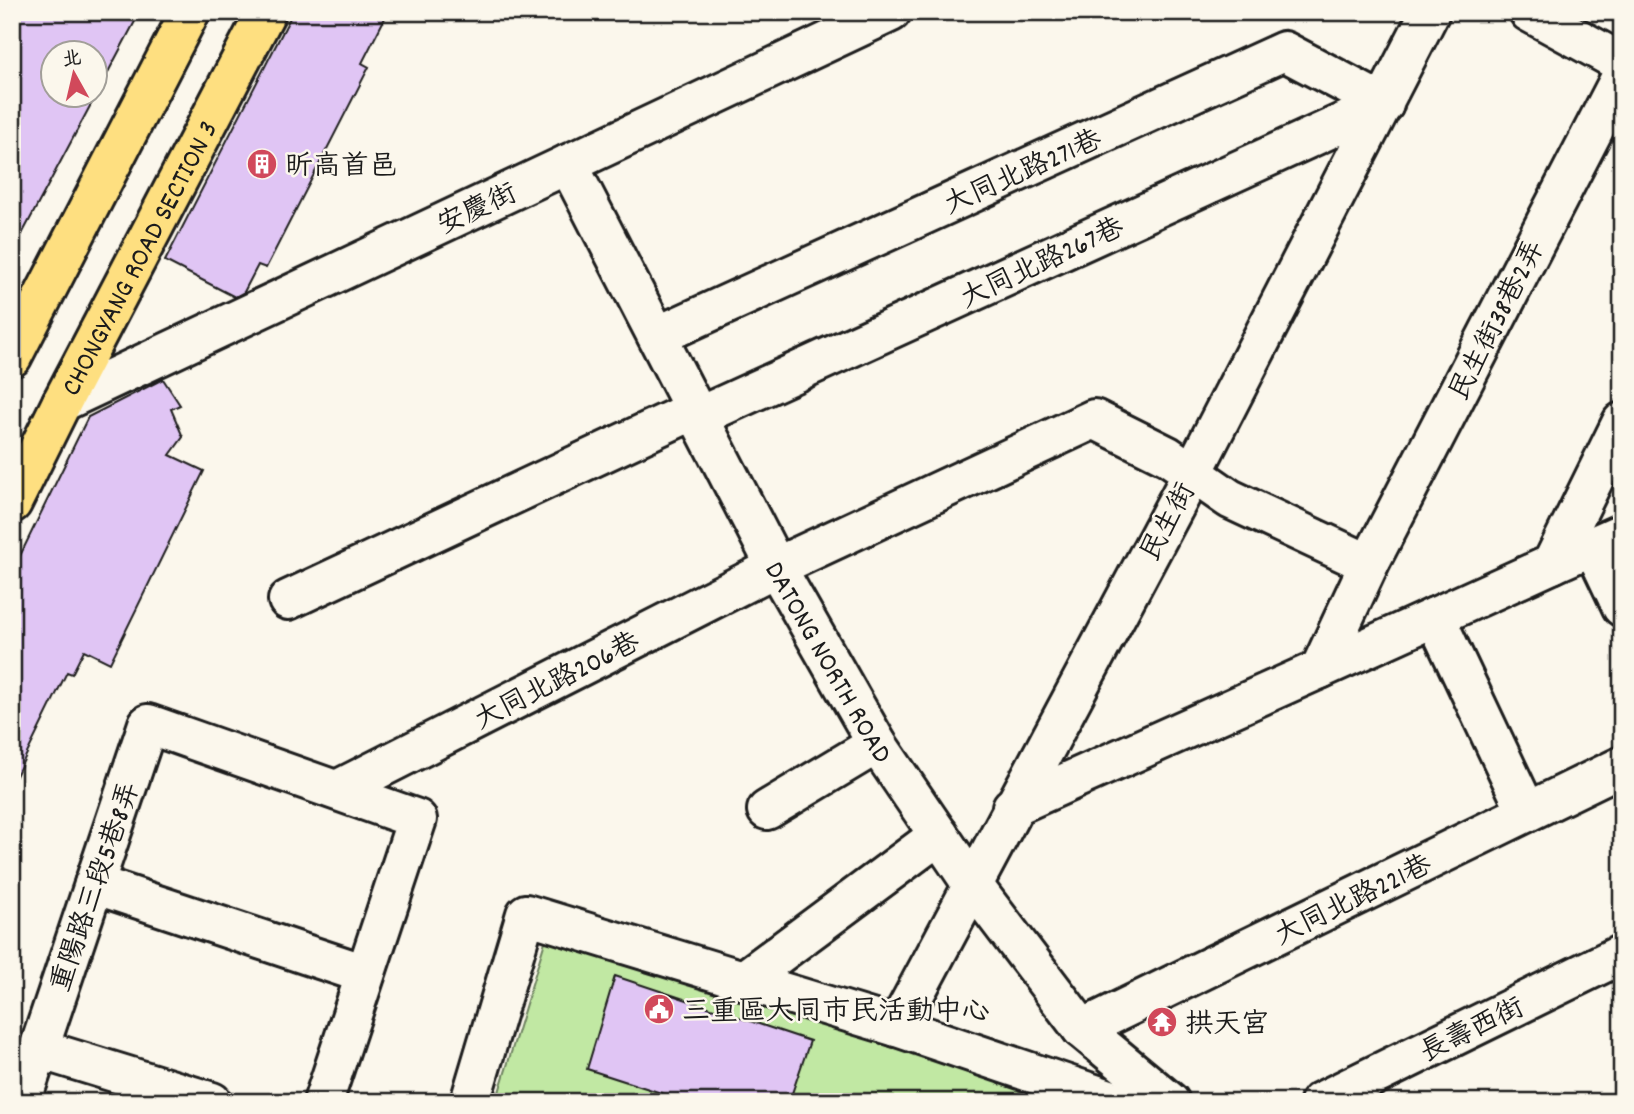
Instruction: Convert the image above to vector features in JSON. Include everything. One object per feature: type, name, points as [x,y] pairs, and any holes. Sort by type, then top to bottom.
[{"type":"main road","points":[[12,356],[190,12]]},
{"type":"main road","name":"CHONGYANG ROAD SECTION 3","points":[[12,503],[266,12]]},
{"type":"street","name":"安慶街","points":[[62,402],[891,12]]},
{"type":"street","name":"民生街","points":[[897,1027],[1192,474],[1430,12]]},
{"type":"street","points":[[1529,12],[1622,62]]},
{"type":"street","name":"大同北路271巷","points":[[657,336],[1284,51],[1384,104]]},
{"type":"street","name":"民生街38巷2弄","points":[[1320,668],[1369,564],[1622,75]]},
{"type":"street","name":"大同北路267巷","points":[[288,600],[679,417],[713,410],[1384,104]]},
{"type":"street","name":"DATONG NORTH ROAD","points":[[568,164],[776,567],[877,744],[972,884],[1082,1029],[1170,1102]]},
{"type":"street","name":"大同北路206巷","points":[[337,790],[776,567],[1094,419],[1168,456],[1192,474]]},
{"type":"street","points":[[1552,564],[1622,422]]},
{"type":"street","points":[[1192,474],[1230,499],[1369,564]]},
{"type":"street","points":[[1012,807],[1607,539],[1622,607]]},
{"type":"street","points":[[1435,617],[1527,813]]},
{"type":"street","name":"重陽路三段5巷8弄","points":[[20,1102],[148,724],[337,790]]},
{"type":"street","points":[[767,810],[877,744]]},
{"type":"street","name":"大同北路221巷","points":[[1082,1029],[1622,766]]},
{"type":"street","points":[[323,1102],[417,819],[337,790]]},
{"type":"street","points":[[744,980],[939,835]]},
{"type":"street","points":[[94,884],[365,974]]},
{"type":"street","points":[[470,1102],[526,914],[897,1027],[1118,1102]]},
{"type":"street","name":"長壽西街","points":[[1320,1102],[1622,954]]},
{"type":"street","points":[[38,1049],[212,1102]]},
{"type":"green space","points":[[547,935],[1070,1102],[496,1102]]},
{"type":"building","points":[[12,12],[140,12],[108,72],[108,38],[38,38],[38,108],[89,108],[12,253]]},
{"type":"building","name":"昕高首邑","points":[[293,12],[388,12],[362,63],[369,67],[266,268],[258,265],[244,292],[235,297],[165,261]]},
{"type":"building","points":[[163,379],[180,405],[171,409],[183,437],[170,455],[204,471],[110,663],[84,650],[72,674],[67,672],[12,784],[12,572],[88,417]]},
{"type":"building","name":"三重區大同市民活動中心","points":[[615,976],[810,1041],[789,1102],[689,1102],[587,1069]]},
{"type":"place","name":"昕高首邑","points":[[262,164]]},
{"type":"place","name":"三重區大同市民活動中心","points":[[659,1009]]},
{"type":"place","name":"拱天宮","points":[[1162,1022]]}]
